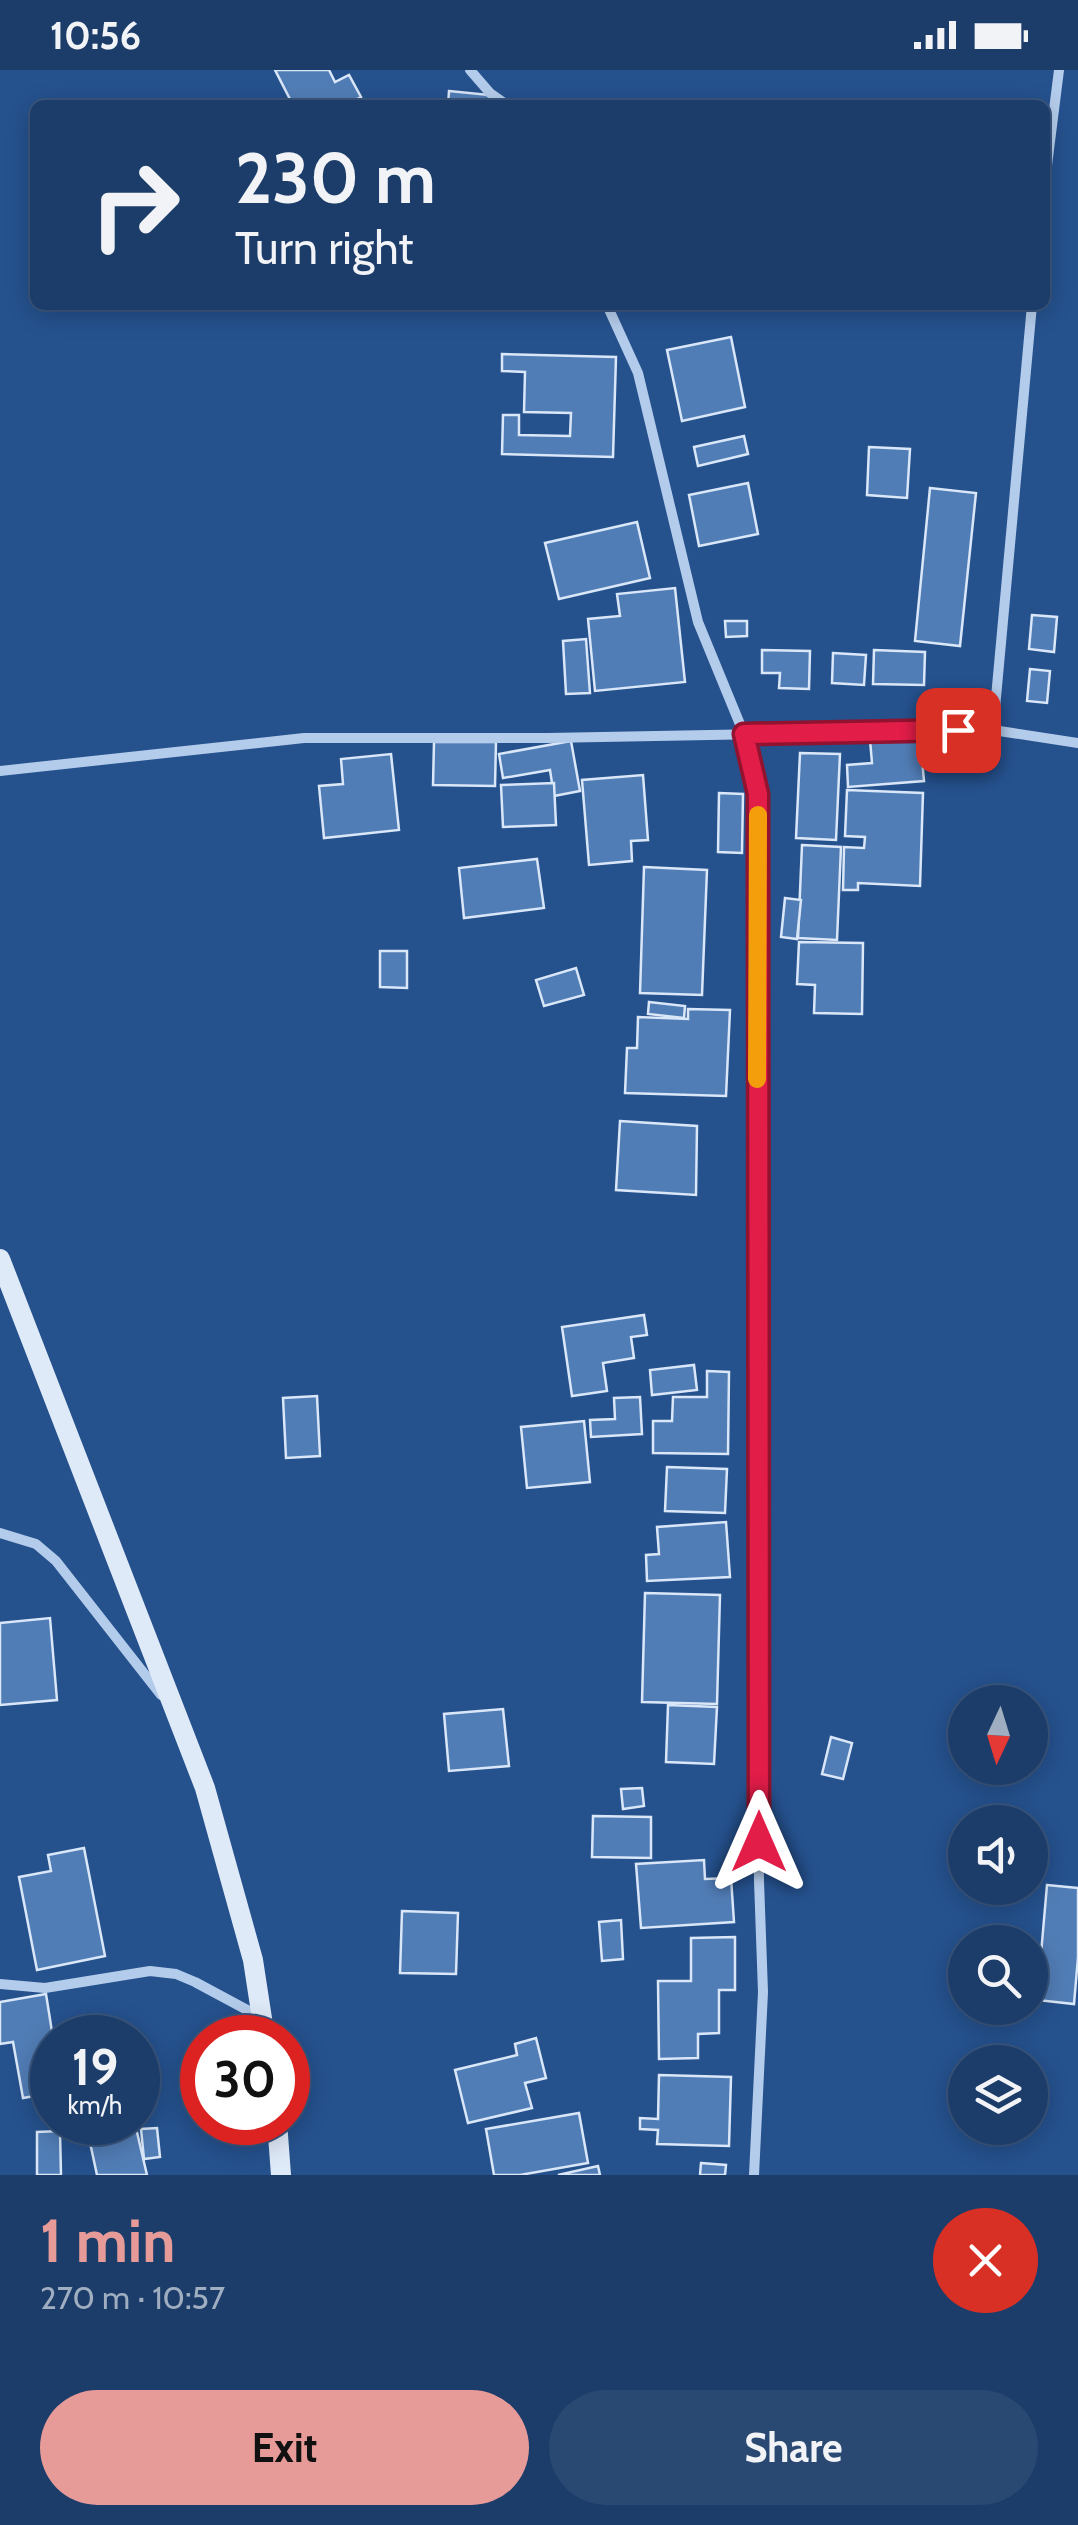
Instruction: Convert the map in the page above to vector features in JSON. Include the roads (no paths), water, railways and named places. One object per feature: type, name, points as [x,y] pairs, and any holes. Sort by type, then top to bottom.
[{"type":"main road","points":[[0,1260],[205,1788],[236,1891],[262,2015]]},
{"type":"main road","points":[[279,2145],[281,2175]]},
{"type":"street","points":[[470,70],[500,100]]},
{"type":"street","points":[[1050,141],[1059,70]]},
{"type":"street","points":[[609,310],[638,373],[698,622],[744,734],[758,794],[757,1412],[763,1992],[754,2175]]},
{"type":"street","points":[[993,730],[1032,310]]},
{"type":"street","points":[[0,771],[304,738],[993,730],[1078,744]]},
{"type":"street","points":[[0,1533],[36,1544],[56,1561],[174,1711]]},
{"type":"street","points":[[0,1984],[45,1988],[150,1970],[195,1982],[244,2015]]}]
